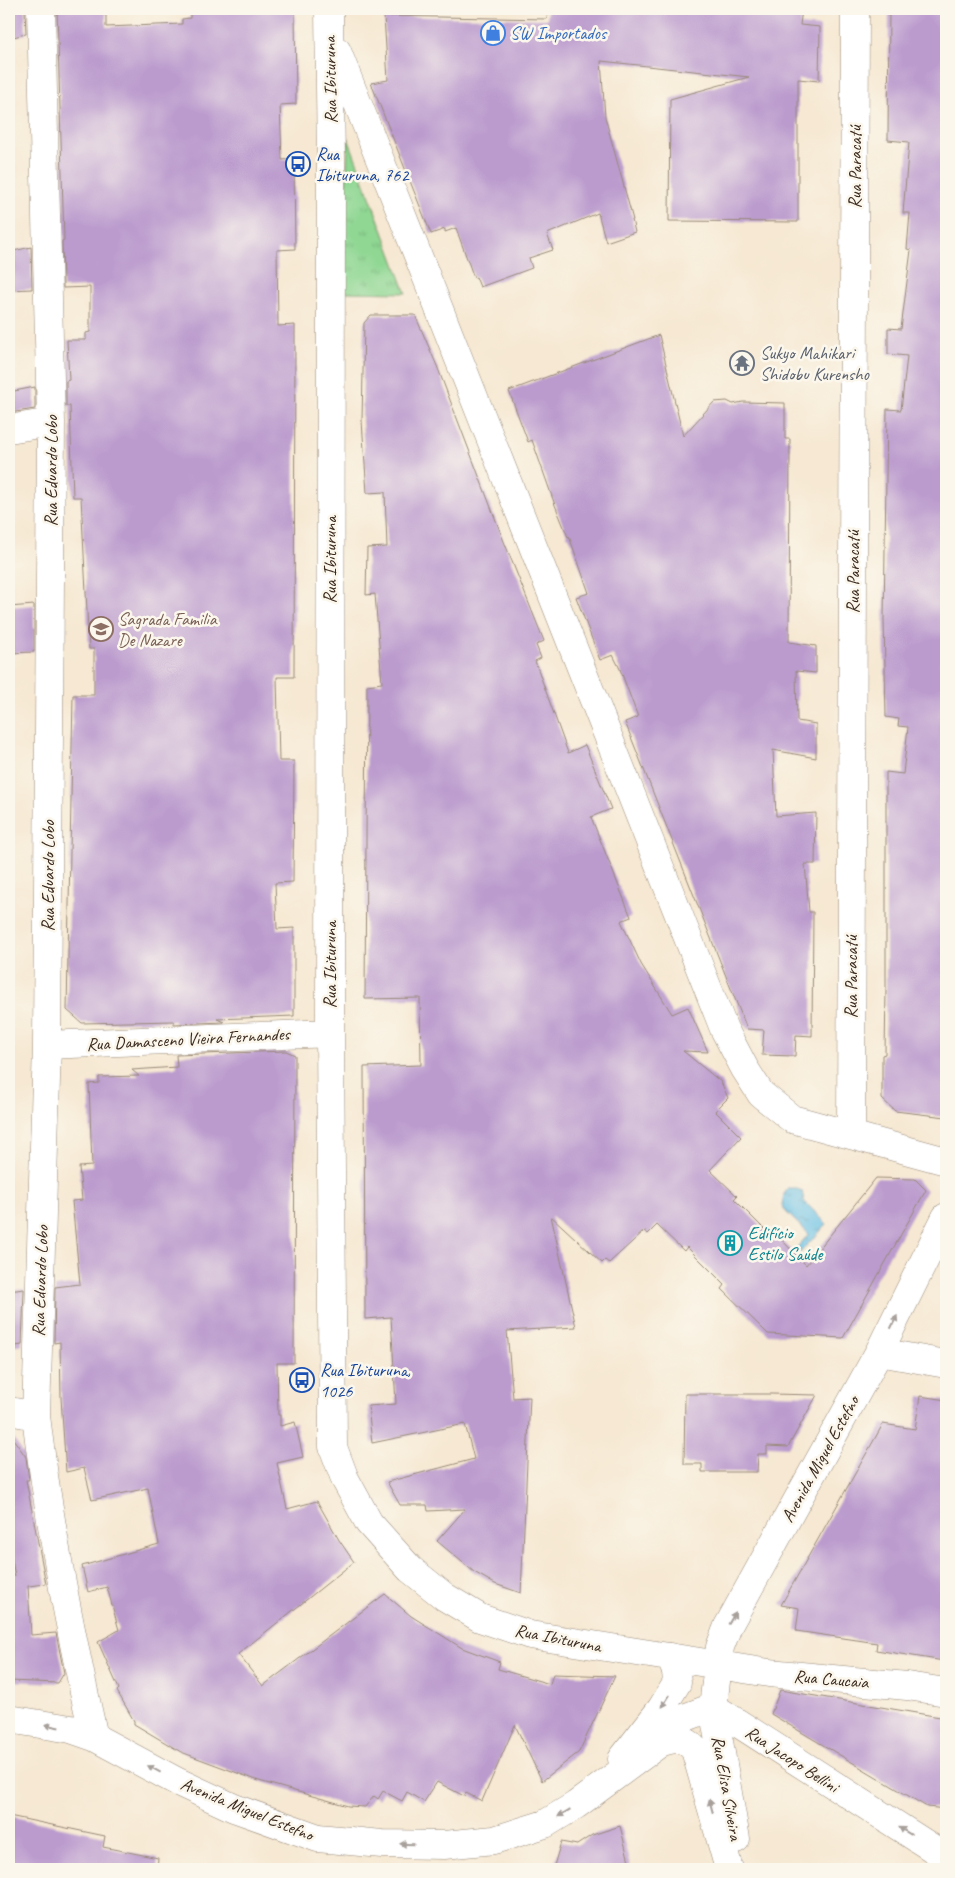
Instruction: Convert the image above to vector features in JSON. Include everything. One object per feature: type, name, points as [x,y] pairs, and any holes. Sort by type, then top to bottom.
[{"type":"street","name":"Rua Eduardo Lobo","points":[[41,9],[51,422],[47,1045],[36,1416],[43,1473],[61,1580],[94,1737]]},
{"type":"street","name":"Rua Paracatú","points":[[851,1135],[855,9]]},
{"type":"street","points":[[329,21],[724,1029],[745,1069],[761,1094],[792,1119],[946,1161]]},
{"type":"street","name":"Rua Ibituruna","points":[[329,21],[331,165],[330,1033],[333,1447],[349,1486],[369,1522],[410,1570],[445,1597],[480,1618],[530,1635],[717,1664]]},
{"type":"street","points":[[9,429],[51,422]]},
{"type":"street","name":"Rua Damasceno Vieira Fernandes","points":[[47,1045],[330,1033]]},
{"type":"street","name":"Avenida Miguel Estefno","points":[[713,1707],[720,1647],[728,1626],[879,1352],[946,1216]]},
{"type":"street","points":[[879,1352],[946,1364]]},
{"type":"street","points":[[9,1411],[36,1416]]},
{"type":"street","name":"Avenida Miguel Estefno","points":[[603,1784],[661,1709],[677,1683],[676,1671],[670,1657]]},
{"type":"street","name":"Rua Caucaia","points":[[717,1664],[770,1673],[907,1686],[946,1692]]},
{"type":"street","points":[[634,1745],[684,1718],[713,1707]]},
{"type":"street","name":"Rua Jacopo Bellini","points":[[713,1707],[946,1857]]},
{"type":"street","name":"Rua Elisa Silveira","points":[[713,1707],[742,1869]]},
{"type":"street","name":"Avenida Miguel Estefno","points":[[9,1720],[71,1729],[94,1737],[178,1782],[234,1808],[318,1838],[382,1844],[444,1845],[494,1840],[545,1824],[576,1805],[660,1743],[677,1738],[684,1740]]},
{"type":"street","name":"Rua Elisa Silveira","points":[[684,1740],[695,1750],[729,1869]]},
{"type":"green space","points":[[348,138],[406,293],[343,292]]},
{"type":"water","points":[[788,1189],[802,1191],[804,1201],[827,1224],[790,1263],[770,1278],[809,1234],[786,1212],[782,1205],[784,1194]]},
{"type":"building","points":[[57,9],[106,9],[106,27],[182,24],[182,19],[190,18],[190,9],[295,9],[296,104],[280,105],[282,160],[294,159],[295,249],[277,250],[278,326],[295,325],[294,677],[277,677],[279,761],[294,761],[293,882],[275,883],[277,929],[294,928],[294,1016],[217,1019],[224,1022],[174,1024],[174,1021],[82,1023],[67,1010],[73,695],[94,695],[94,649],[89,649],[81,497],[73,497],[70,406],[66,406],[66,381],[69,380],[67,340],[86,340],[86,333],[90,332],[90,287],[63,288],[62,241],[64,240]]},
{"type":"building","points":[[548,9],[802,9],[800,25],[820,27],[819,81],[798,79],[798,222],[669,221],[670,99],[749,77],[601,61],[605,117],[635,232],[606,242],[598,213],[547,234],[553,250],[529,258],[532,268],[480,287],[476,277],[474,278],[456,228],[445,232],[445,229],[431,234],[371,83],[388,80],[384,16],[547,19]]},
{"type":"building","points":[[889,9],[946,9],[946,1117],[895,1111],[882,1099],[882,1055],[885,1054],[886,988],[886,772],[903,774],[908,727],[898,726],[899,719],[886,717],[884,619],[887,409],[901,410],[907,356],[888,354],[888,328],[901,329],[911,250],[907,249],[910,213],[903,213],[909,142],[888,140]]},
{"type":"building","points":[[9,10],[25,10],[26,34],[9,38]]},
{"type":"building","points":[[31,247],[32,289],[9,290],[9,252]]},
{"type":"building","points":[[371,315],[415,315],[437,366],[544,641],[536,645],[541,658],[535,661],[568,753],[585,745],[611,809],[591,817],[631,917],[621,921],[641,964],[672,1014],[688,1007],[708,1052],[683,1051],[721,1082],[728,1098],[715,1111],[741,1137],[710,1170],[737,1196],[734,1199],[772,1237],[776,1234],[806,1265],[876,1178],[915,1179],[926,1190],[843,1338],[768,1334],[722,1289],[725,1285],[687,1247],[684,1251],[657,1225],[648,1234],[644,1231],[609,1263],[605,1260],[602,1263],[551,1216],[576,1327],[507,1331],[513,1398],[530,1397],[521,1593],[495,1584],[474,1572],[437,1541],[465,1509],[428,1511],[427,1505],[400,1505],[387,1482],[474,1459],[465,1424],[372,1443],[368,1406],[396,1404],[391,1317],[365,1319],[364,1067],[421,1065],[420,998],[365,999],[367,685],[382,683],[375,594],[366,595],[367,548],[387,547],[385,492],[367,493],[362,421],[364,323]]},
{"type":"building","points":[[659,335],[683,436],[714,402],[727,401],[733,404],[743,402],[785,403],[785,439],[790,439],[789,642],[816,646],[816,673],[796,671],[797,721],[816,724],[816,758],[773,750],[776,816],[816,813],[815,864],[805,864],[809,912],[813,912],[812,1036],[796,1035],[795,1056],[762,1055],[764,1030],[747,1029],[625,722],[638,717],[620,669],[613,655],[600,660],[576,597],[589,593],[532,440],[528,442],[509,391]]},
{"type":"building","points":[[35,387],[35,409],[9,413],[9,392]]},
{"type":"building","points":[[34,605],[34,652],[9,653],[9,607]]},
{"type":"building","points":[[286,1051],[295,1055],[294,1363],[277,1363],[278,1415],[280,1415],[280,1426],[295,1422],[303,1457],[277,1463],[287,1509],[317,1501],[354,1562],[238,1654],[263,1686],[385,1594],[411,1616],[462,1648],[500,1662],[498,1669],[550,1684],[553,1674],[615,1676],[579,1752],[542,1781],[515,1725],[482,1801],[466,1793],[464,1796],[437,1782],[424,1802],[407,1792],[402,1801],[383,1791],[378,1799],[374,1796],[365,1807],[348,1806],[259,1781],[181,1752],[134,1724],[117,1691],[119,1689],[98,1642],[119,1630],[107,1587],[88,1592],[82,1566],[159,1544],[148,1488],[92,1500],[84,1468],[66,1472],[61,1398],[60,1342],[54,1343],[55,1287],[80,1284],[72,1201],[82,1200],[79,1167],[92,1166],[89,1084],[99,1083],[99,1077],[139,1076],[132,1070],[177,1067],[176,1055]]},
{"type":"building","points":[[24,1289],[22,1345],[9,1347],[9,1291]]},
{"type":"building","points":[[685,1394],[817,1395],[788,1447],[767,1446],[767,1454],[758,1454],[757,1472],[702,1472],[702,1464],[684,1464]]},
{"type":"building","points":[[920,1396],[946,1400],[946,1646],[944,1661],[876,1650],[877,1643],[796,1631],[799,1608],[781,1605],[883,1424],[915,1429]]},
{"type":"building","points":[[9,1433],[26,1457],[29,1480],[26,1480],[46,1584],[28,1586],[31,1635],[56,1633],[64,1673],[58,1683],[9,1681],[9,1577],[15,1576],[9,1545]]},
{"type":"building","points":[[780,1690],[946,1718],[946,1809],[927,1807],[771,1714]]},
{"type":"building","points":[[9,1816],[105,1836],[103,1847],[158,1858],[157,1869],[9,1869]]},
{"type":"building","points":[[620,1826],[631,1869],[553,1869],[561,1842],[577,1845],[592,1835]]},
{"type":"place","name":"SW Importados","points":[[493,33]]},
{"type":"place","name":"Rua Ibituruna, 762","points":[[298,164]]},
{"type":"place","name":"Sukyo Mahikari Shidobu Kurensho","points":[[742,363]]},
{"type":"place","name":"Sagrada Familia De Nazare","points":[[101,629]]},
{"type":"place","name":"Edifício Estilo Saúde","points":[[730,1243]]},
{"type":"place","name":"Rua Ibituruna, 1026","points":[[302,1380]]}]
